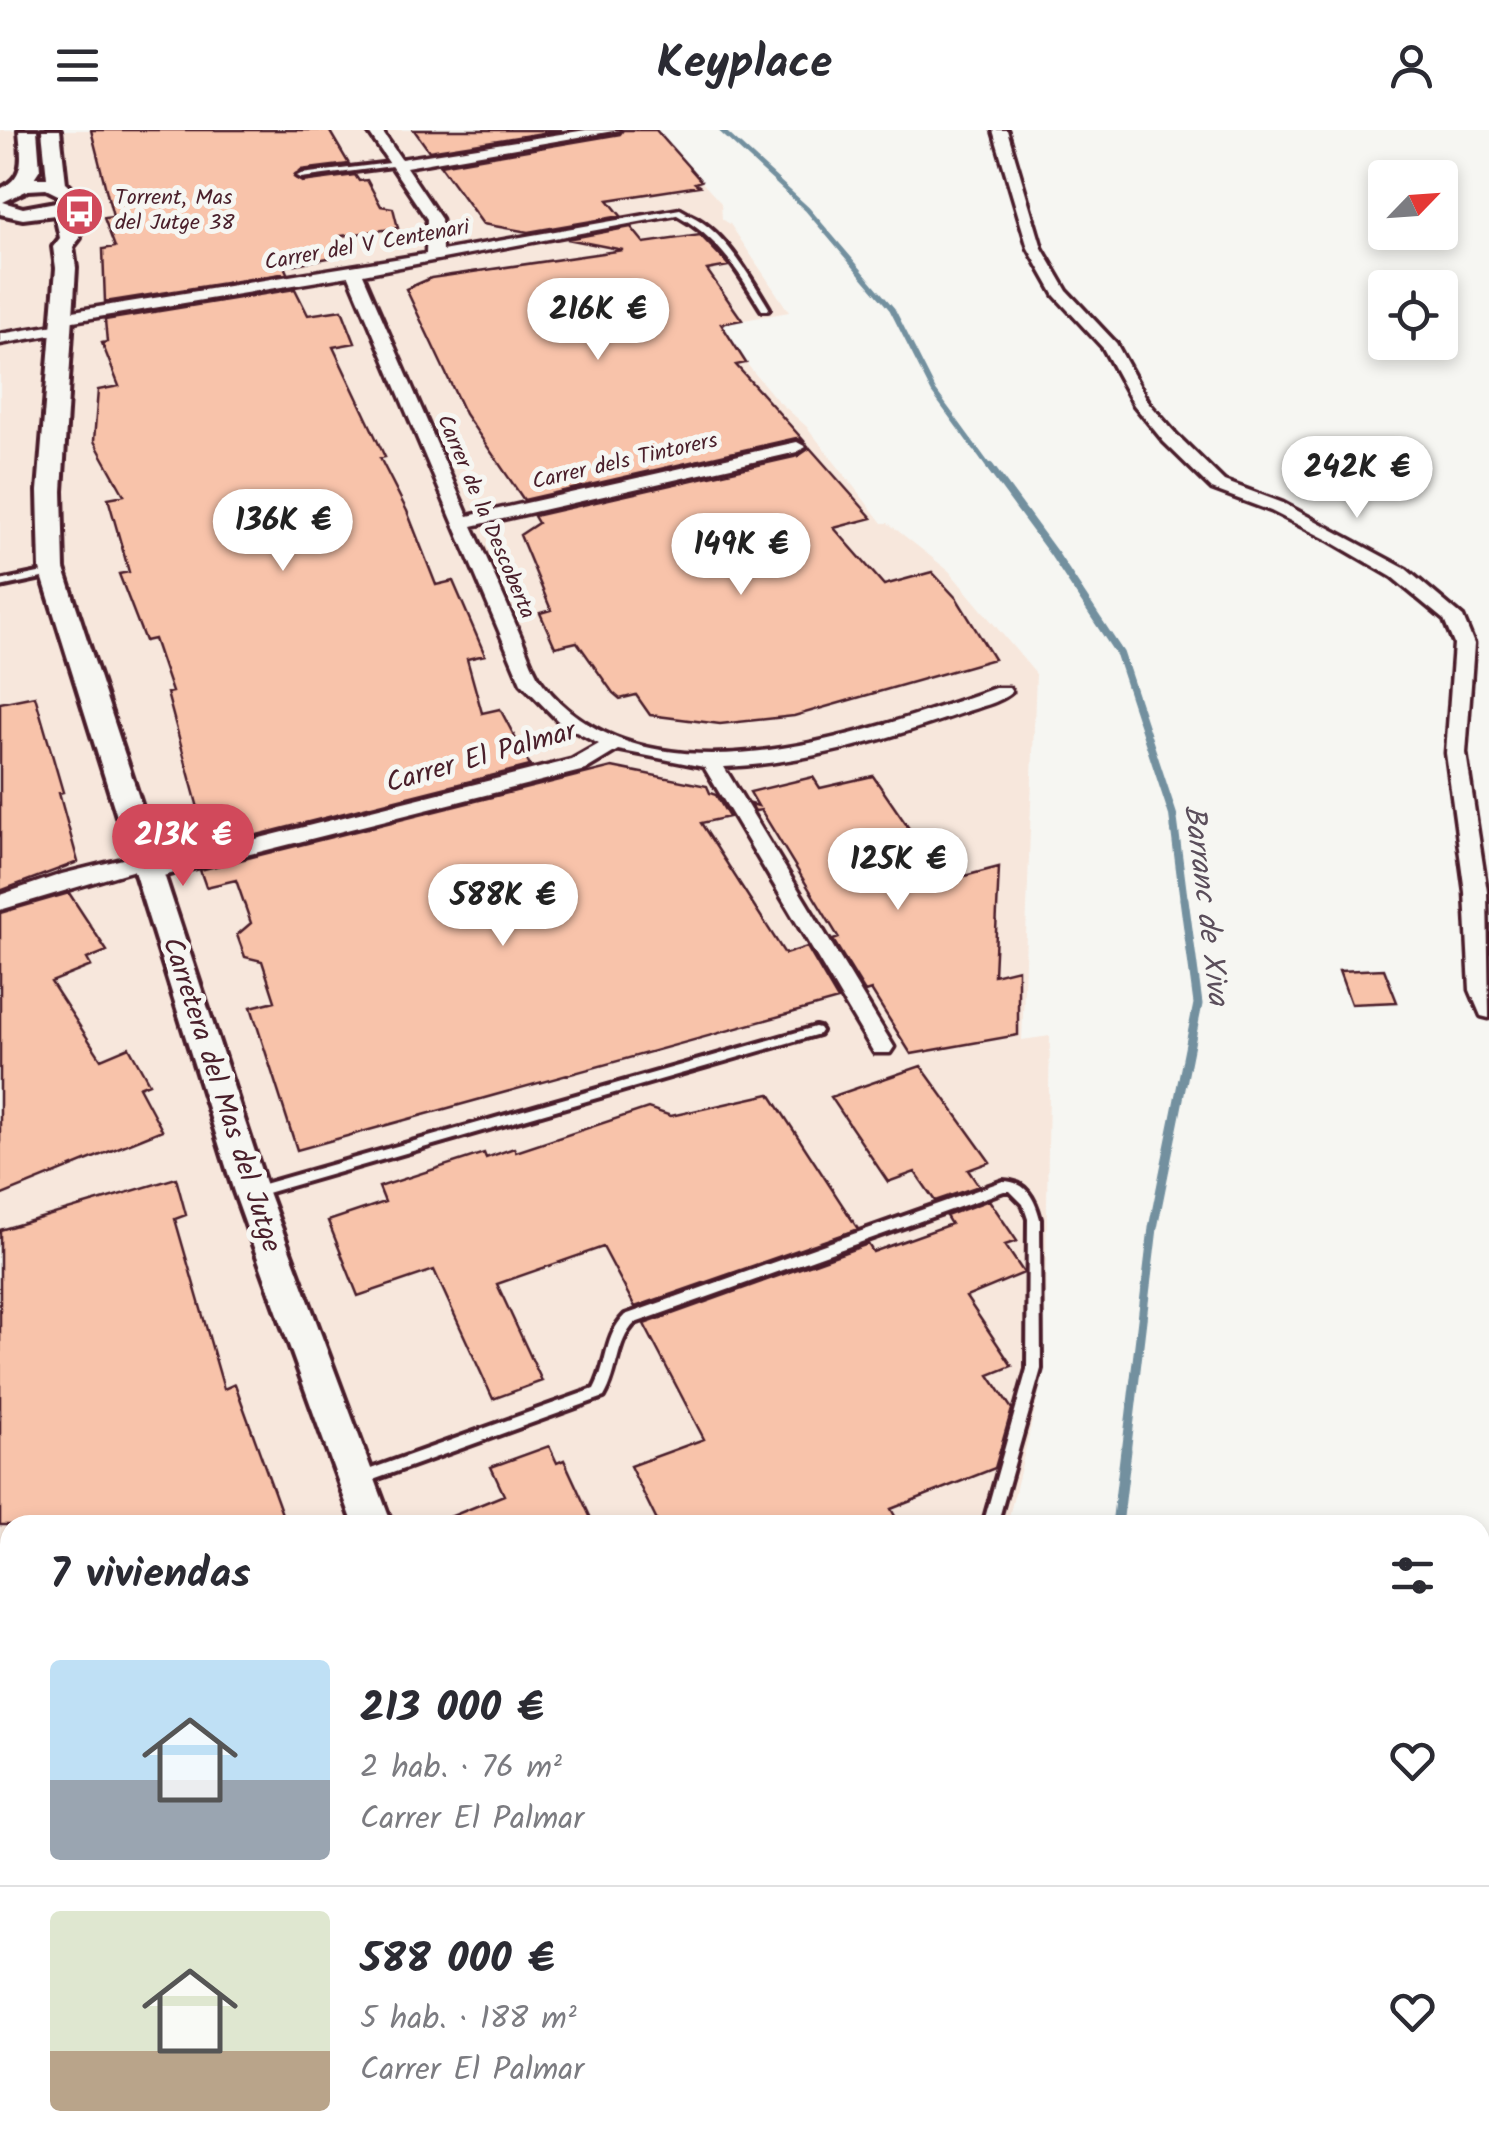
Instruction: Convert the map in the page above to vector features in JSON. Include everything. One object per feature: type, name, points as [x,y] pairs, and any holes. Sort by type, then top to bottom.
[{"type":"street","points":[[8,203],[31,169],[28,130]]},
{"type":"street","points":[[8,203],[57,185],[51,130]]},
{"type":"street","points":[[374,130],[434,219],[434,257]]},
{"type":"street","points":[[398,164],[612,130]]},
{"type":"street","points":[[1000,130],[1035,248],[1060,292],[1110,346],[1142,405],[1170,438],[1218,486],[1277,507],[1336,537],[1399,573],[1453,617],[1464,644],[1456,753],[1476,892],[1482,990],[1489,1010]]},
{"type":"street","name":"Carretera del Mas del Jutge","points":[[57,185],[70,195],[63,206],[70,238],[63,247],[66,268],[50,490],[53,573],[251,1192],[369,1515]]},
{"type":"street","points":[[8,203],[63,206]]},
{"type":"street","points":[[8,203],[50,242],[63,247]]},
{"type":"street","name":"Carrer del V Centenari","points":[[0,339],[61,324],[680,213]]},
{"type":"street","name":"Carrer de la Descoberta","points":[[354,272],[531,683],[557,714],[578,728],[615,743]]},
{"type":"street","name":"Carrer dels Tintorers","points":[[464,522],[797,447]]},
{"type":"street","name":"Carrer El Palmar","points":[[0,903],[70,879],[145,867],[578,765],[615,743],[710,762],[805,753],[909,725],[1002,692]]},
{"type":"street","points":[[710,762],[882,1047]]},
{"type":"lane","points":[[301,176],[398,164]]},
{"type":"lane","points":[[680,213],[708,226],[765,308]]},
{"type":"lane","points":[[0,584],[53,573]]},
{"type":"lane","points":[[251,1192],[815,1031]]},
{"type":"lane","points":[[356,1480],[599,1393],[606,1384],[616,1334],[630,1318],[1013,1186],[1029,1202],[1034,1218],[1034,1369],[993,1515]]},
{"type":"shaded area","points":[[0,130],[654,130],[721,203],[722,219],[730,224],[789,312],[721,324],[746,363],[776,399],[807,427],[882,523],[888,523],[949,571],[1036,674],[1022,1040],[1050,1036],[1044,1372],[1009,1515],[0,1515]]},
{"type":"building","points":[[91,130],[329,130],[349,164],[301,170],[294,177],[302,182],[355,175],[359,181],[367,180],[381,206],[393,208],[398,228],[341,236],[345,255],[284,266],[287,273],[105,302],[103,249],[115,247],[104,218],[113,217]]},
{"type":"building","points":[[414,130],[562,130],[429,151]]},
{"type":"building","points":[[623,130],[656,130],[701,181],[695,183],[699,186],[608,200],[621,216],[528,232],[483,224],[440,165],[620,134]]},
{"type":"building","points":[[631,227],[644,243],[700,235],[729,266],[707,270],[742,320],[721,324],[746,363],[736,365],[805,442],[796,438],[524,500],[465,414],[406,289],[431,278],[623,250],[567,239]]},
{"type":"building","points":[[295,289],[308,315],[342,310],[355,343],[333,347],[385,457],[380,458],[407,511],[436,585],[453,581],[485,655],[467,659],[482,713],[500,709],[530,766],[194,851],[180,812],[198,808],[167,693],[172,692],[154,639],[145,641],[119,574],[129,572],[108,498],[124,495],[94,441],[98,390],[119,386],[102,343],[107,342],[105,320]]},
{"type":"building","points":[[810,448],[872,518],[834,528],[884,585],[932,572],[957,599],[994,659],[794,716],[720,724],[650,715],[636,695],[620,699],[613,693],[577,642],[555,647],[540,613],[551,610],[520,535],[538,523],[534,516],[798,456]]},
{"type":"building","points":[[35,696],[63,792],[59,793],[78,862],[0,891],[0,703]]},
{"type":"building","points":[[612,767],[707,786],[716,795],[729,817],[701,823],[785,954],[807,947],[838,1000],[297,1150],[251,1007],[275,1001],[262,961],[245,957],[237,935],[251,923],[236,880],[206,887],[200,870]]},
{"type":"building","points":[[873,776],[945,881],[999,867],[994,975],[1018,969],[1018,1035],[911,1054],[871,990],[865,992],[833,940],[839,938],[761,810],[755,811],[751,804],[758,806],[750,792],[813,777],[820,788]]},
{"type":"building","points":[[69,893],[107,951],[87,959],[91,966],[51,982],[101,1059],[129,1047],[149,1083],[139,1087],[162,1130],[0,1196],[0,913]]},
{"type":"building","points":[[1384,969],[1397,1002],[1351,1004],[1339,971]]},
{"type":"building","points":[[921,1066],[990,1162],[968,1170],[979,1186],[935,1201],[915,1172],[888,1182],[831,1097]]},
{"type":"building","points":[[770,1094],[858,1229],[635,1307],[603,1247],[497,1284],[542,1381],[493,1399],[434,1270],[358,1296],[328,1221],[385,1202],[379,1187],[484,1153],[486,1158],[514,1148],[516,1152],[648,1108],[671,1116]]},
{"type":"building","points":[[176,1178],[186,1215],[175,1219],[224,1389],[235,1384],[282,1515],[0,1515],[0,1230]]},
{"type":"building","points":[[989,1200],[1017,1241],[1005,1245],[1024,1273],[966,1297],[1012,1366],[989,1375],[1012,1409],[995,1468],[891,1509],[894,1515],[654,1515],[630,1466],[704,1439],[644,1324],[868,1244],[873,1252],[951,1224],[946,1216]]},
{"type":"building","points":[[549,1446],[557,1463],[564,1460],[589,1515],[455,1515],[504,1495],[491,1467]]},
{"type":"waterway","name":"Barranc de Xiva","points":[[721,130],[807,209],[892,309],[934,392],[991,470]]},
{"type":"waterway","name":"Barranc de Xiva","points":[[990,467],[1120,654],[1173,815],[1184,901]]},
{"type":"waterway","name":"Barranc de Xiva","points":[[1126,1453],[1153,1228],[1198,1004],[1184,899]]},
{"type":"waterway","name":"Barranc de Xiva","points":[[1118,1515],[1126,1450]]},
{"type":"place","name":"Torrent, Mas del Jutge 38","points":[[80,211]]}]
